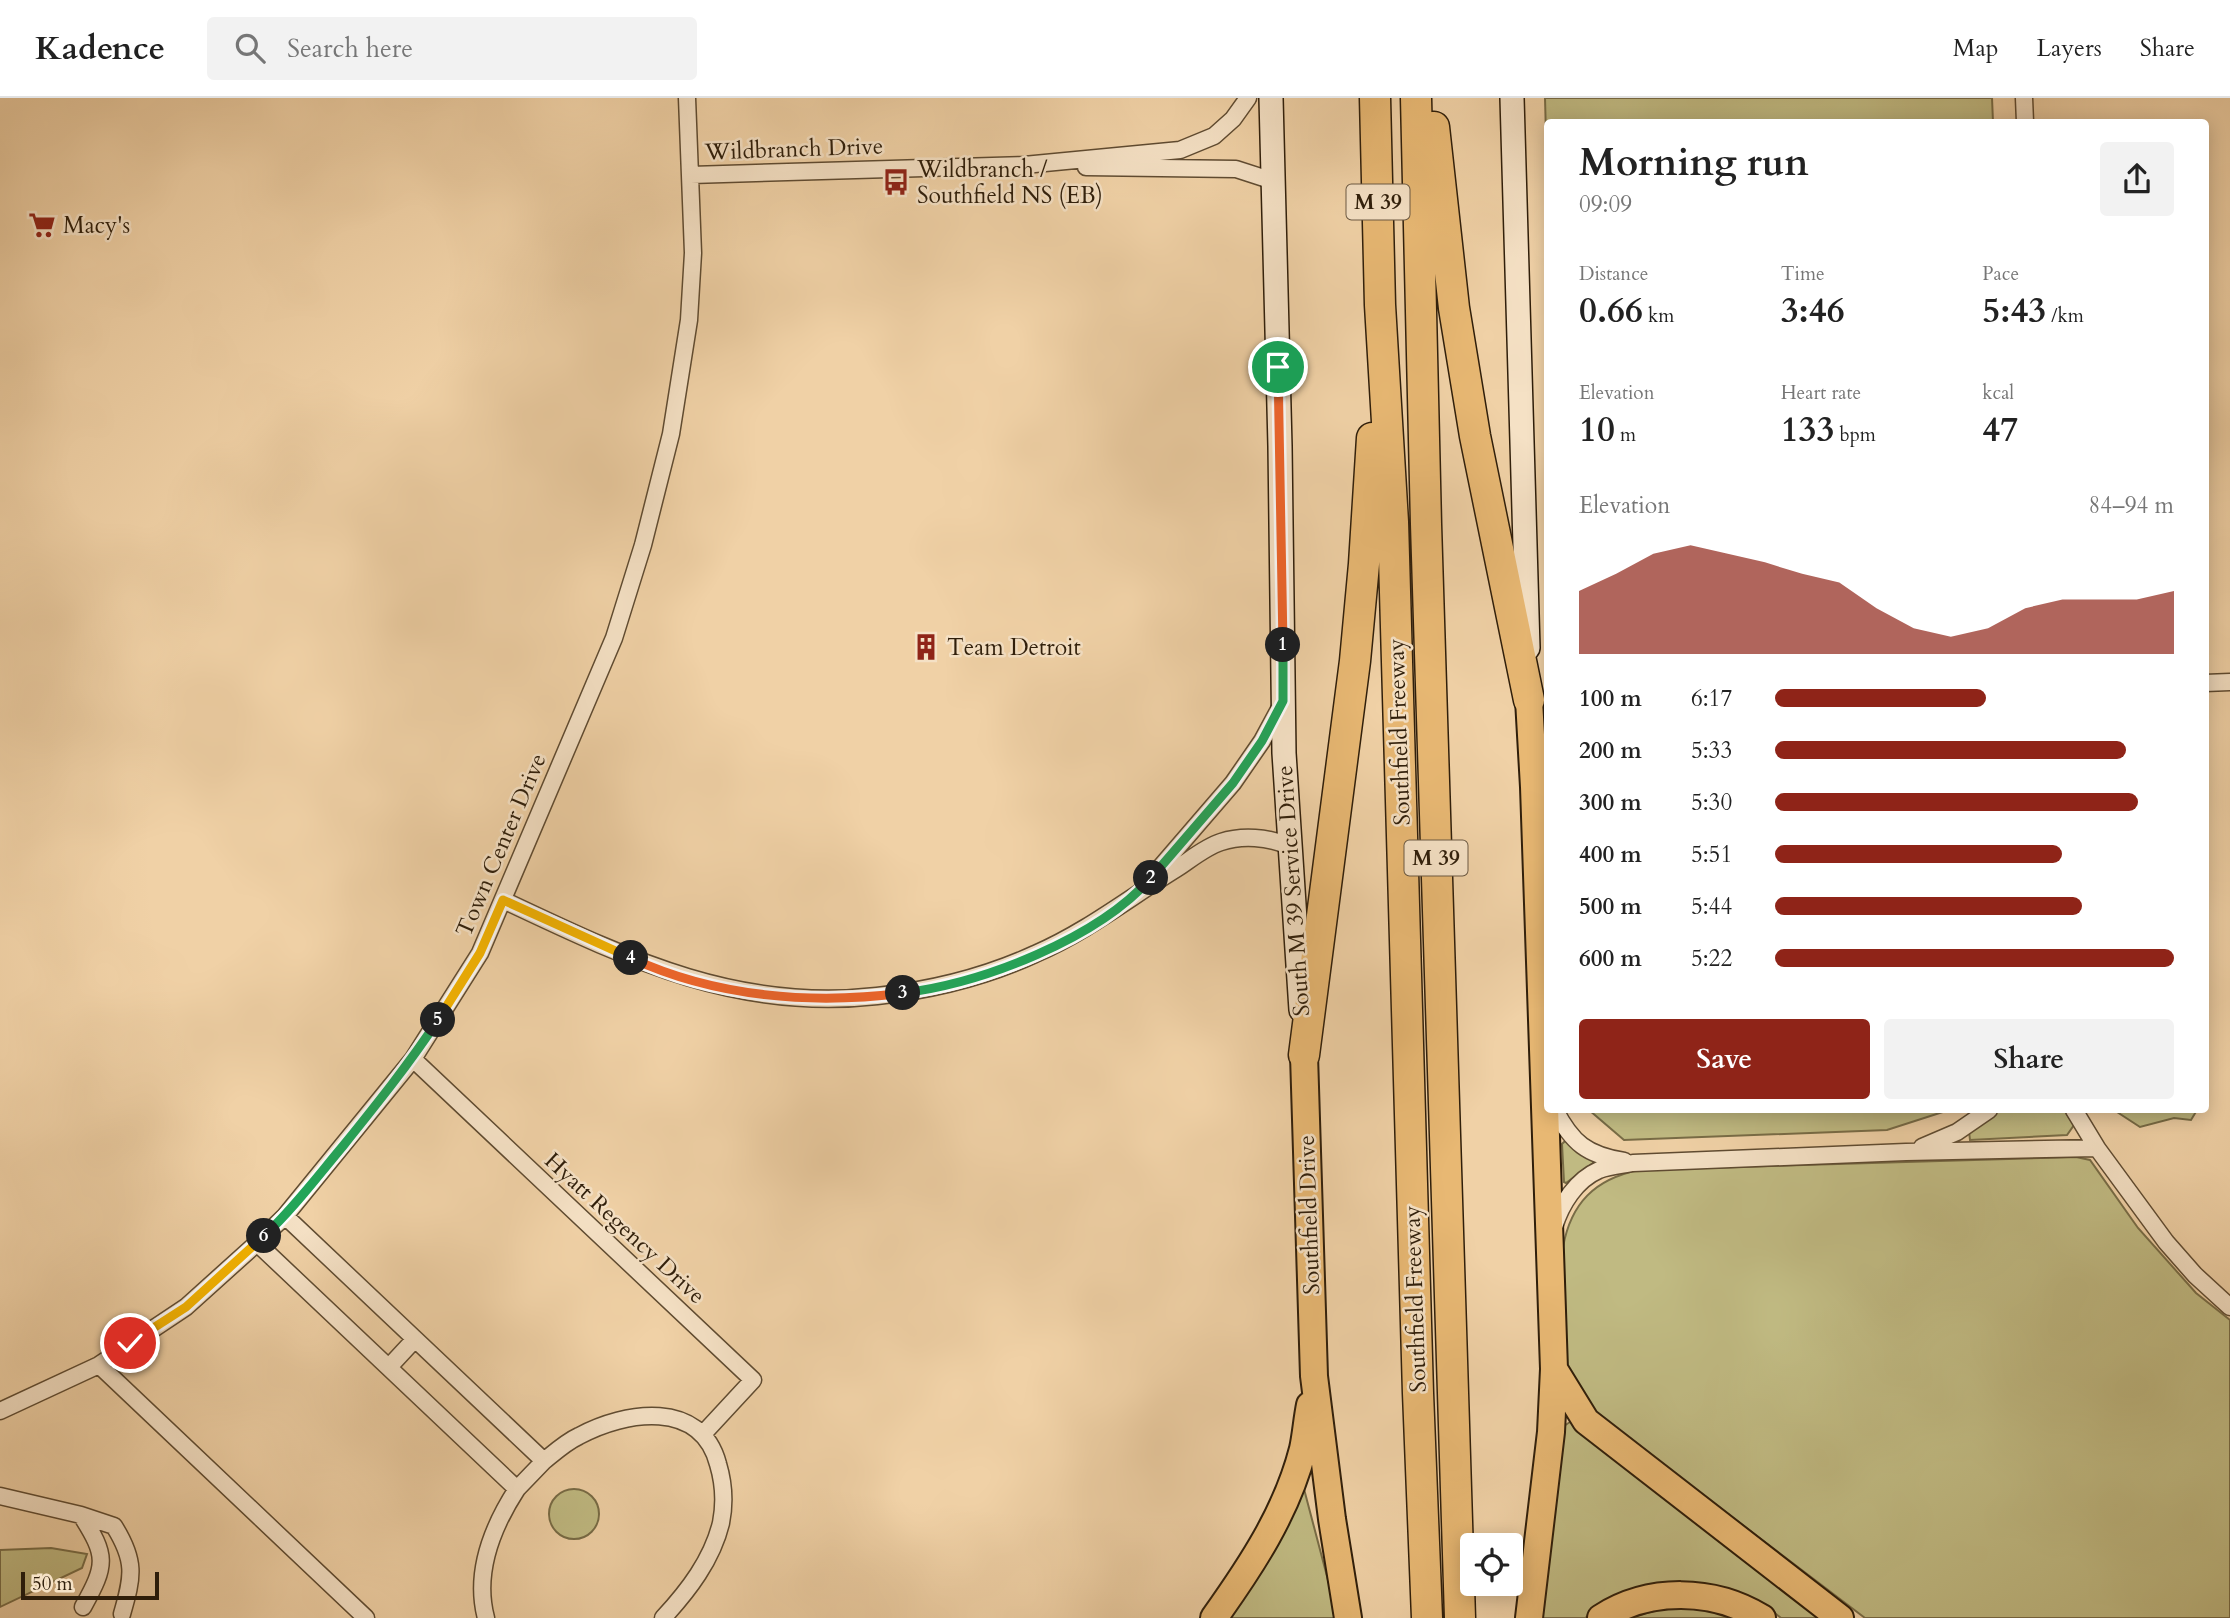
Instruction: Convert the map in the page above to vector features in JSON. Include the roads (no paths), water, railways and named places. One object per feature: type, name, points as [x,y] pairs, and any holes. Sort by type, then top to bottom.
[{"type":"highway","name":"Southfield Freeway","points":[[1375,98],[1380,305],[1393,522],[1417,1380],[1427,1618]]},
{"type":"highway","name":"Southfield Freeway","points":[[1416,98],[1425,510],[1460,1618]]},
{"type":"highway","points":[[1431,98],[1449,268],[1473,423],[1538,700]]},
{"type":"highway","points":[[1304,1055],[1361,602],[1380,305]]},
{"type":"main road","name":"South M 39 Service Drive","points":[[1271,98],[1283,701],[1289,846],[1304,1055]]},
{"type":"main road","points":[[1512,98],[1538,700],[1544,991]]},
{"type":"main road","name":"Southfield Drive","points":[[1304,1055],[1314,1376]]},
{"type":"main road","points":[[1529,1618],[1551,1432],[1554,1369],[1546,1113]]},
{"type":"main road","points":[[1554,1369],[1586,1421],[1840,1618]]},
{"type":"main road","points":[[1214,1618],[1255,1557],[1282,1508],[1303,1446],[1314,1376]]},
{"type":"main road","points":[[1314,1376],[1348,1618]]},
{"type":"main road","points":[[1601,1618],[1638,1601],[1683,1594],[1728,1602],[1762,1618]]},
{"type":"street","name":"Town Center Drive","points":[[0,1412],[99,1365],[186,1307],[257,1243],[285,1216],[413,1059],[480,953],[614,638],[645,539],[671,434],[690,320],[693,253],[687,98]]},
{"type":"street","name":"Wildbranch Drive","points":[[691,175],[1024,165],[1180,150],[1214,136],[1233,119],[1248,98]]},
{"type":"street","points":[[2024,98],[2025,119]]},
{"type":"street","name":"Wildbranch Drive","points":[[1024,165],[1149,170],[1236,169],[1273,181]]},
{"type":"street","points":[[2209,683],[2230,682]]},
{"type":"street","points":[[1139,892],[1233,783],[1262,741],[1283,701]]},
{"type":"street","points":[[503,900],[636,961],[684,978],[757,994],[832,999],[917,991],[996,970],[1036,954],[1074,935],[1218,843],[1229,840],[1268,839],[1289,846]]},
{"type":"street","name":"Hyatt Regency Drive","points":[[413,1059],[753,1380],[703,1434]]},
{"type":"street","points":[[1557,1113],[1572,1136],[1584,1148],[1601,1158],[1633,1163]]},
{"type":"street","points":[[1906,1152],[1957,1132],[1985,1113]]},
{"type":"street","points":[[2076,1113],[2097,1148],[2166,1242],[2195,1275],[2230,1307]]},
{"type":"street","points":[[1549,1245],[1559,1212],[1581,1183],[1599,1170],[1633,1163],[1906,1152],[2097,1148]]},
{"type":"street","points":[[285,1216],[544,1461]]},
{"type":"street","points":[[257,1243],[517,1489]]},
{"type":"street","points":[[389,1367],[415,1339]]},
{"type":"street","points":[[99,1365],[366,1618]]},
{"type":"street","points":[[486,1618],[482,1587],[491,1538],[517,1489],[544,1461],[576,1437],[597,1427],[643,1416],[668,1417],[686,1423],[703,1434],[715,1454],[722,1478],[724,1502],[720,1525],[694,1583],[663,1618]]},
{"type":"street","points":[[0,1496],[81,1515],[114,1526],[128,1547],[130,1586],[122,1614]]},
{"type":"street","points":[[81,1515],[97,1541],[101,1559],[95,1585],[83,1607]]},
{"type":"place","name":"Wildbranch / Southfield NS (EB)","points":[[896,182]]},
{"type":"place","name":"Macy's","points":[[42,225]]},
{"type":"place","name":"Team Detroit","points":[[926,647]]}]
